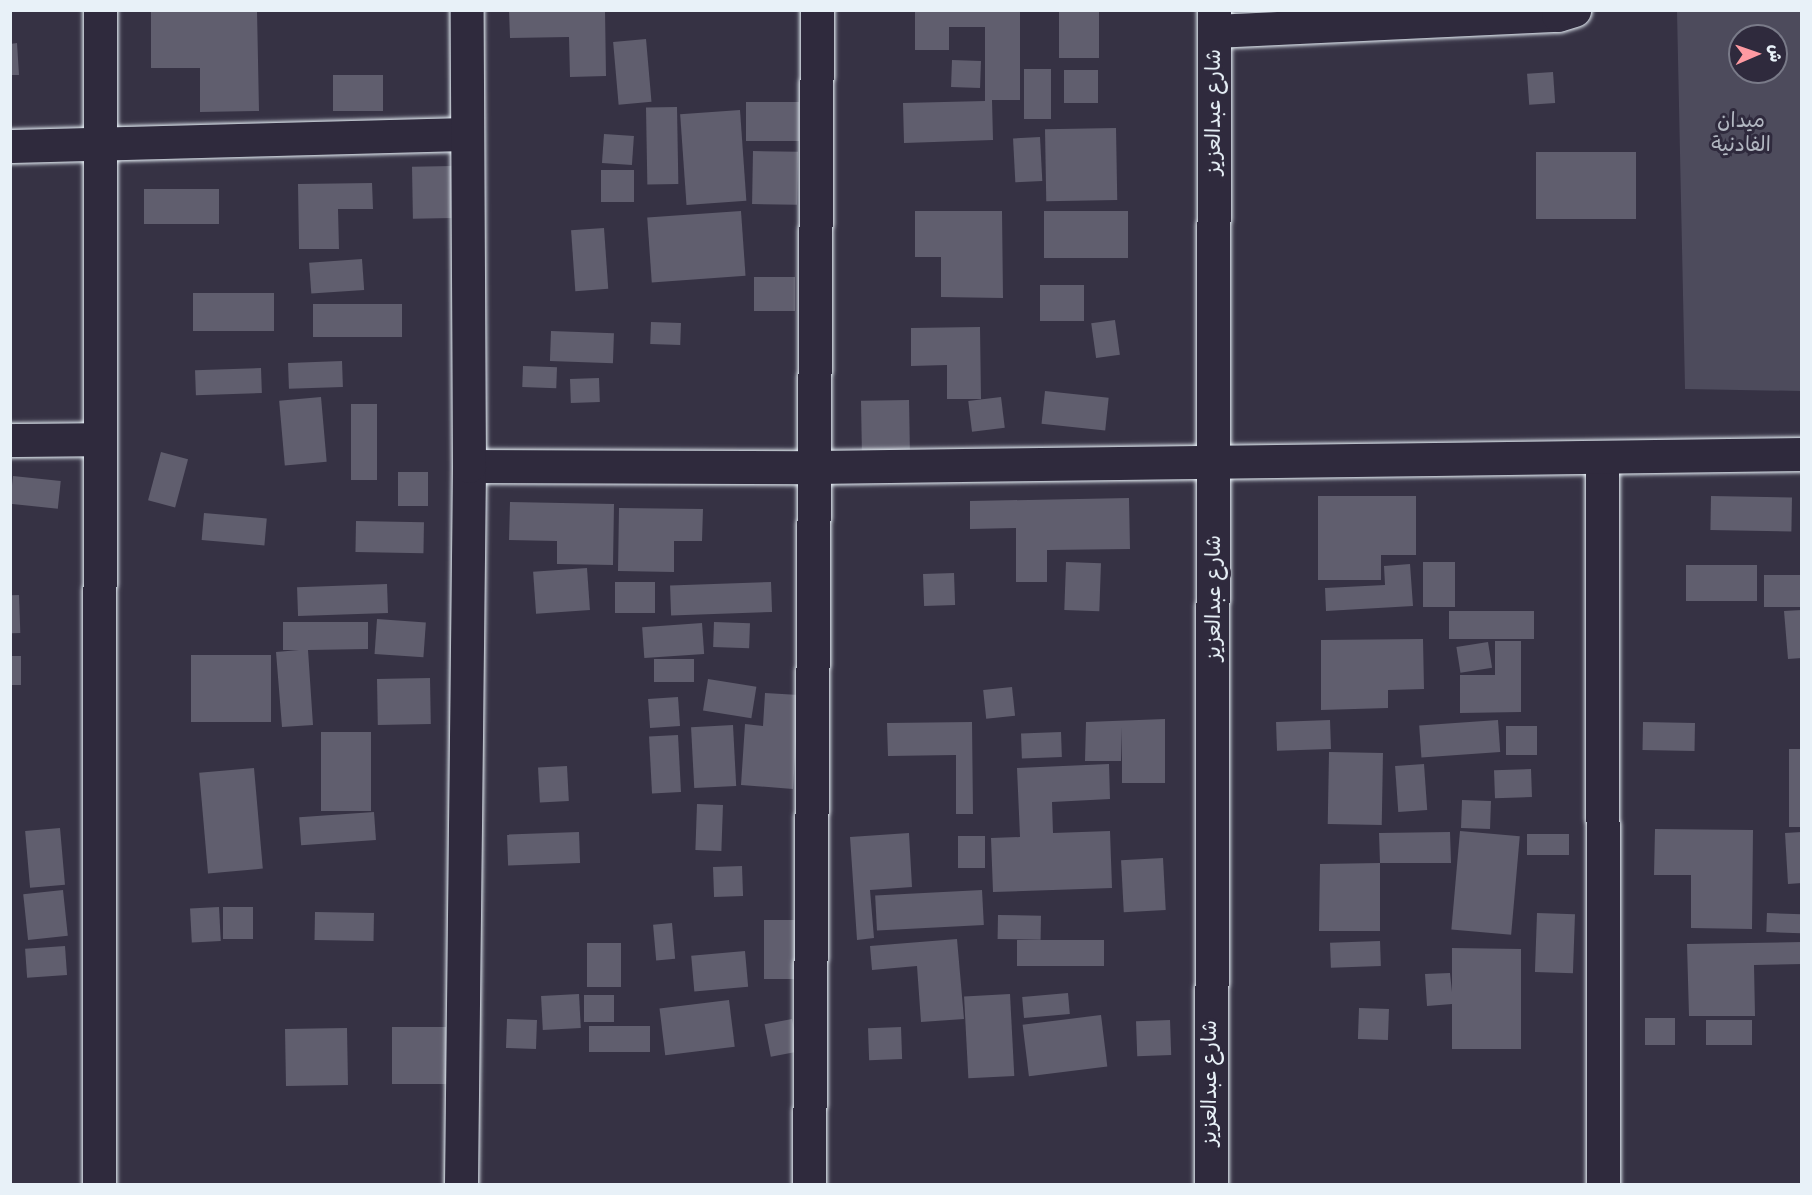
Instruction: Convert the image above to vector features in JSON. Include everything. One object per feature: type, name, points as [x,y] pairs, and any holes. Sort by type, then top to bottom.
[{"type":"street","points":[[99,1185],[100,10]]},
{"type":"street","points":[[460,1185],[469,466],[467,10]]},
{"type":"street","points":[[809,1185],[817,10]]},
{"type":"street","points":[[1214,21],[1558,15],[1574,10]]},
{"type":"street","name":"شارع عبدالعزيز","points":[[1211,1185],[1216,460],[1214,21]]},
{"type":"street","points":[[10,146],[467,134]]},
{"type":"street","points":[[10,440],[99,439]]},
{"type":"street","points":[[469,466],[815,467],[1216,460],[1602,459],[1802,454]]},
{"type":"street","points":[[1602,459],[1603,1185]]},
{"type":"green space","name":"ميدان الفادنية","points":[[1677,11],[1801,11],[1801,391],[1685,389]]},
{"type":"building","points":[[151,10],[257,10],[259,111],[200,112],[200,68],[151,68]]},
{"type":"building","points":[[509,10],[605,10],[606,76],[570,77],[569,37],[510,38]]},
{"type":"building","points":[[915,10],[1020,10],[1020,100],[992,100],[993,140],[904,143],[903,103],[985,101],[985,27],[949,27],[949,50],[915,50]]},
{"type":"building","points":[[1059,10],[1099,10],[1099,58],[1059,58]]},
{"type":"building","points":[[646,39],[651,102],[619,105],[613,42]]},
{"type":"building","points":[[17,43],[19,75],[10,75],[10,44]]},
{"type":"building","points":[[952,60],[981,61],[980,88],[951,87]]},
{"type":"building","points":[[1024,69],[1051,69],[1051,119],[1024,119]]},
{"type":"building","points":[[1064,70],[1098,70],[1098,103],[1064,103]]},
{"type":"building","points":[[1553,72],[1555,103],[1529,105],[1527,74]]},
{"type":"building","points":[[333,75],[383,75],[383,111],[333,111]]},
{"type":"building","points":[[746,102],[799,102],[799,141],[746,141]]},
{"type":"building","points":[[677,107],[678,184],[647,185],[646,108]]},
{"type":"building","points":[[740,110],[746,201],[686,205],[680,114]]},
{"type":"building","points":[[1116,128],[1117,200],[1046,201],[1045,129]]},
{"type":"building","points":[[604,134],[634,136],[632,165],[602,163]]},
{"type":"building","points":[[1040,137],[1042,181],[1015,182],[1013,138]]},
{"type":"building","points":[[753,151],[798,152],[797,205],[752,204]]},
{"type":"building","points":[[1536,152],[1636,152],[1636,219],[1536,219]]},
{"type":"building","points":[[452,166],[453,218],[413,219],[412,167]]},
{"type":"building","points":[[601,170],[634,170],[634,202],[601,202]]},
{"type":"building","points":[[372,183],[373,209],[338,209],[339,249],[299,249],[298,184]]},
{"type":"building","points":[[144,189],[219,189],[219,224],[144,224]]},
{"type":"building","points":[[741,211],[746,276],[652,282],[647,218]]},
{"type":"building","points":[[915,211],[1002,211],[1003,298],[941,297],[941,257],[915,257]]},
{"type":"building","points":[[1044,211],[1128,211],[1128,258],[1044,258]]},
{"type":"building","points":[[604,228],[608,289],[575,291],[571,230]]},
{"type":"building","points":[[362,259],[364,290],[311,294],[309,263]]},
{"type":"building","points":[[754,277],[795,277],[795,311],[754,311]]},
{"type":"building","points":[[1040,285],[1084,285],[1084,321],[1040,321]]},
{"type":"building","points":[[193,293],[274,293],[274,331],[193,331]]},
{"type":"building","points":[[313,304],[402,304],[402,337],[313,337]]},
{"type":"building","points":[[1115,320],[1120,355],[1096,358],[1091,323]]},
{"type":"building","points":[[651,322],[681,323],[680,345],[650,344]]},
{"type":"building","points":[[980,327],[981,399],[947,399],[947,365],[911,366],[911,328]]},
{"type":"building","points":[[551,331],[614,333],[613,363],[550,361]]},
{"type":"building","points":[[342,361],[343,387],[289,389],[288,363]]},
{"type":"building","points":[[523,366],[557,367],[556,388],[522,387]]},
{"type":"building","points":[[261,368],[262,393],[196,395],[195,370]]},
{"type":"building","points":[[599,378],[600,402],[571,403],[570,379]]},
{"type":"building","points":[[1045,391],[1109,398],[1105,431],[1042,424]]},
{"type":"building","points":[[321,397],[327,462],[285,465],[279,401]]},
{"type":"building","points":[[1001,397],[1005,428],[972,432],[968,401]]},
{"type":"building","points":[[909,400],[910,453],[862,454],[861,401]]},
{"type":"building","points":[[351,404],[377,404],[377,480],[351,480]]},
{"type":"building","points":[[161,452],[188,459],[175,508],[148,500]]},
{"type":"building","points":[[398,472],[428,472],[428,506],[398,506]]},
{"type":"building","points":[[13,476],[61,481],[58,509],[10,504]]},
{"type":"building","points":[[1318,496],[1416,496],[1416,555],[1381,555],[1381,580],[1318,580]]},
{"type":"building","points":[[1711,496],[1792,497],[1791,531],[1710,530]]},
{"type":"building","points":[[1129,498],[1130,549],[1047,550],[1047,582],[1016,582],[1016,528],[970,529],[970,501]]},
{"type":"building","points":[[510,502],[614,504],[613,565],[557,564],[557,541],[509,540]]},
{"type":"building","points":[[619,508],[703,509],[702,541],[674,541],[674,572],[618,571]]},
{"type":"building","points":[[204,513],[267,518],[264,545],[202,540]]},
{"type":"building","points":[[356,521],[424,522],[423,553],[355,552]]},
{"type":"building","points":[[1066,562],[1101,563],[1099,611],[1064,610]]},
{"type":"building","points":[[1423,562],[1455,562],[1455,607],[1423,607]]},
{"type":"building","points":[[1410,564],[1413,606],[1326,611],[1325,588],[1385,585],[1384,566]]},
{"type":"building","points":[[1686,565],[1757,565],[1757,601],[1686,601]]},
{"type":"building","points":[[587,568],[590,610],[536,614],[533,572]]},
{"type":"building","points":[[954,573],[955,605],[924,606],[923,574]]},
{"type":"building","points":[[1764,575],[1802,575],[1802,607],[1764,607]]},
{"type":"building","points":[[615,582],[655,582],[655,613],[615,613]]},
{"type":"building","points":[[771,582],[772,612],[671,616],[670,586]]},
{"type":"building","points":[[387,584],[388,613],[298,616],[297,587]]},
{"type":"building","points":[[10,595],[19,595],[20,633],[11,633]]},
{"type":"building","points":[[1802,610],[1802,658],[1788,659],[1784,611]]},
{"type":"building","points":[[1449,611],[1534,611],[1534,639],[1449,639]]},
{"type":"building","points":[[377,619],[426,622],[423,657],[375,654]]},
{"type":"building","points":[[283,622],[368,622],[368,649],[308,650],[313,725],[282,727],[276,652],[299,650],[283,650]]},
{"type":"building","points":[[714,622],[750,623],[749,648],[713,647]]},
{"type":"building","points":[[702,623],[704,654],[644,658],[642,627]]},
{"type":"building","points":[[1423,639],[1424,689],[1388,690],[1388,708],[1321,710],[1321,640]]},
{"type":"building","points":[[1495,641],[1521,641],[1521,712],[1460,713],[1460,675],[1495,675]]},
{"type":"building","points":[[1488,642],[1492,668],[1460,673],[1456,647]]},
{"type":"building","points":[[191,655],[271,655],[271,722],[191,722]]},
{"type":"building","points":[[10,656],[21,656],[21,685],[10,685]]},
{"type":"building","points":[[654,659],[694,659],[694,682],[654,682]]},
{"type":"building","points":[[430,678],[431,724],[378,725],[377,679]]},
{"type":"building","points":[[708,679],[756,687],[751,718],[703,711]]},
{"type":"building","points":[[1012,687],[1015,716],[986,719],[983,690]]},
{"type":"building","points":[[765,693],[799,695],[793,789],[741,785],[745,724],[763,726]]},
{"type":"building","points":[[678,697],[680,726],[650,728],[648,699]]},
{"type":"building","points":[[1165,719],[1165,783],[1122,783],[1122,727],[1121,761],[1085,761],[1086,722]]},
{"type":"building","points":[[1330,720],[1331,749],[1277,751],[1276,722]]},
{"type":"building","points":[[1498,720],[1500,752],[1421,757],[1419,726]]},
{"type":"building","points":[[972,722],[973,814],[956,814],[956,755],[888,756],[887,723]]},
{"type":"building","points":[[1643,722],[1695,723],[1695,751],[1643,750]]},
{"type":"building","points":[[733,725],[736,786],[694,788],[691,727]]},
{"type":"building","points":[[1506,726],[1537,726],[1537,755],[1506,755]]},
{"type":"building","points":[[321,732],[371,732],[371,811],[321,811]]},
{"type":"building","points":[[1061,732],[1062,757],[1022,758],[1021,733]]},
{"type":"building","points":[[678,735],[681,792],[652,793],[649,737]]},
{"type":"building","points":[[1789,749],[1802,749],[1802,827],[1789,827]]},
{"type":"building","points":[[1329,752],[1383,753],[1382,825],[1328,824]]},
{"type":"building","points":[[1109,764],[1110,799],[1052,802],[1053,833],[1110,831],[1112,888],[993,892],[991,838],[1020,837],[1017,768]]},
{"type":"building","points":[[1424,764],[1427,810],[1398,812],[1395,766]]},
{"type":"building","points":[[567,766],[569,801],[540,802],[538,768]]},
{"type":"building","points":[[254,768],[263,869],[208,873],[199,773]]},
{"type":"building","points":[[1531,769],[1532,797],[1495,798],[1494,770]]},
{"type":"building","points":[[1462,800],[1491,801],[1490,829],[1461,828]]},
{"type":"building","points":[[697,804],[723,805],[721,851],[695,850]]},
{"type":"building","points":[[374,812],[376,840],[301,845],[299,817]]},
{"type":"building","points":[[60,828],[65,885],[30,888],[25,831]]},
{"type":"building","points":[[1655,829],[1753,830],[1752,929],[1691,928],[1691,875],[1654,875]]},
{"type":"building","points":[[1460,831],[1520,836],[1511,935],[1451,930]]},
{"type":"building","points":[[579,832],[580,863],[508,865],[507,835]]},
{"type":"building","points":[[1450,832],[1451,863],[1380,863],[1379,833]]},
{"type":"building","points":[[1802,832],[1802,883],[1788,884],[1785,833]]},
{"type":"building","points":[[909,833],[912,887],[870,890],[874,938],[857,940],[850,837]]},
{"type":"building","points":[[1527,834],[1569,834],[1569,855],[1527,855]]},
{"type":"building","points":[[958,836],[985,836],[985,868],[958,868]]},
{"type":"building","points":[[1163,858],[1166,910],[1124,912],[1121,860]]},
{"type":"building","points":[[1380,863],[1380,931],[1319,931],[1320,864]]},
{"type":"building","points":[[742,866],[743,896],[714,897],[713,867]]},
{"type":"building","points":[[63,890],[68,936],[28,940],[23,894]]},
{"type":"building","points":[[982,890],[984,925],[877,931],[875,896]]},
{"type":"building","points":[[219,907],[221,941],[192,942],[190,909]]},
{"type":"building","points":[[223,907],[253,907],[253,939],[223,939]]},
{"type":"building","points":[[315,912],[374,913],[374,941],[315,940]]},
{"type":"building","points":[[1537,913],[1575,914],[1573,973],[1535,972]]},
{"type":"building","points":[[1767,913],[1802,914],[1801,933],[1766,932]]},
{"type":"building","points":[[998,915],[1041,916],[1041,940],[998,939]]},
{"type":"building","points":[[764,920],[799,920],[799,979],[764,979]]},
{"type":"building","points":[[672,923],[675,959],[656,961],[653,925]]},
{"type":"building","points":[[957,939],[964,1019],[921,1022],[917,966],[872,970],[870,946]]},
{"type":"building","points":[[1017,940],[1104,940],[1104,966],[1017,966]]},
{"type":"building","points":[[1380,941],[1381,966],[1331,968],[1330,943]]},
{"type":"building","points":[[1802,942],[1802,964],[1754,965],[1755,1016],[1689,1016],[1687,944]]},
{"type":"building","points":[[587,943],[621,943],[621,987],[587,987]]},
{"type":"building","points":[[65,946],[67,975],[27,978],[25,949]]},
{"type":"building","points":[[1452,948],[1521,949],[1521,1049],[1452,1049],[1452,1004],[1427,1006],[1425,974],[1450,973],[1452,992]]},
{"type":"building","points":[[745,951],[748,987],[694,992],[691,956]]},
{"type":"building","points":[[1068,993],[1070,1014],[1024,1018],[1022,997]]},
{"type":"building","points":[[579,994],[581,1028],[543,1030],[541,996]]},
{"type":"building","points":[[1010,994],[1014,1076],[968,1078],[964,996]]},
{"type":"building","points":[[584,995],[614,995],[614,1022],[584,1022]]},
{"type":"building","points":[[729,1000],[735,1047],[665,1055],[660,1009]]},
{"type":"building","points":[[1359,1008],[1389,1009],[1388,1040],[1358,1039]]},
{"type":"building","points":[[1101,1015],[1107,1067],[1029,1076],[1023,1025]]},
{"type":"building","points":[[1645,1018],[1675,1018],[1675,1045],[1645,1045]]},
{"type":"building","points":[[507,1019],[537,1020],[536,1049],[506,1048]]},
{"type":"building","points":[[792,1019],[798,1051],[771,1057],[765,1024]]},
{"type":"building","points":[[1170,1020],[1171,1055],[1137,1056],[1136,1021]]},
{"type":"building","points":[[1706,1020],[1752,1020],[1752,1045],[1706,1045]]},
{"type":"building","points":[[589,1026],[650,1026],[650,1052],[589,1052]]},
{"type":"building","points":[[392,1027],[446,1027],[446,1084],[392,1084]]},
{"type":"building","points":[[901,1027],[902,1059],[869,1060],[868,1028]]},
{"type":"building","points":[[347,1028],[348,1085],[286,1086],[285,1029]]}]
